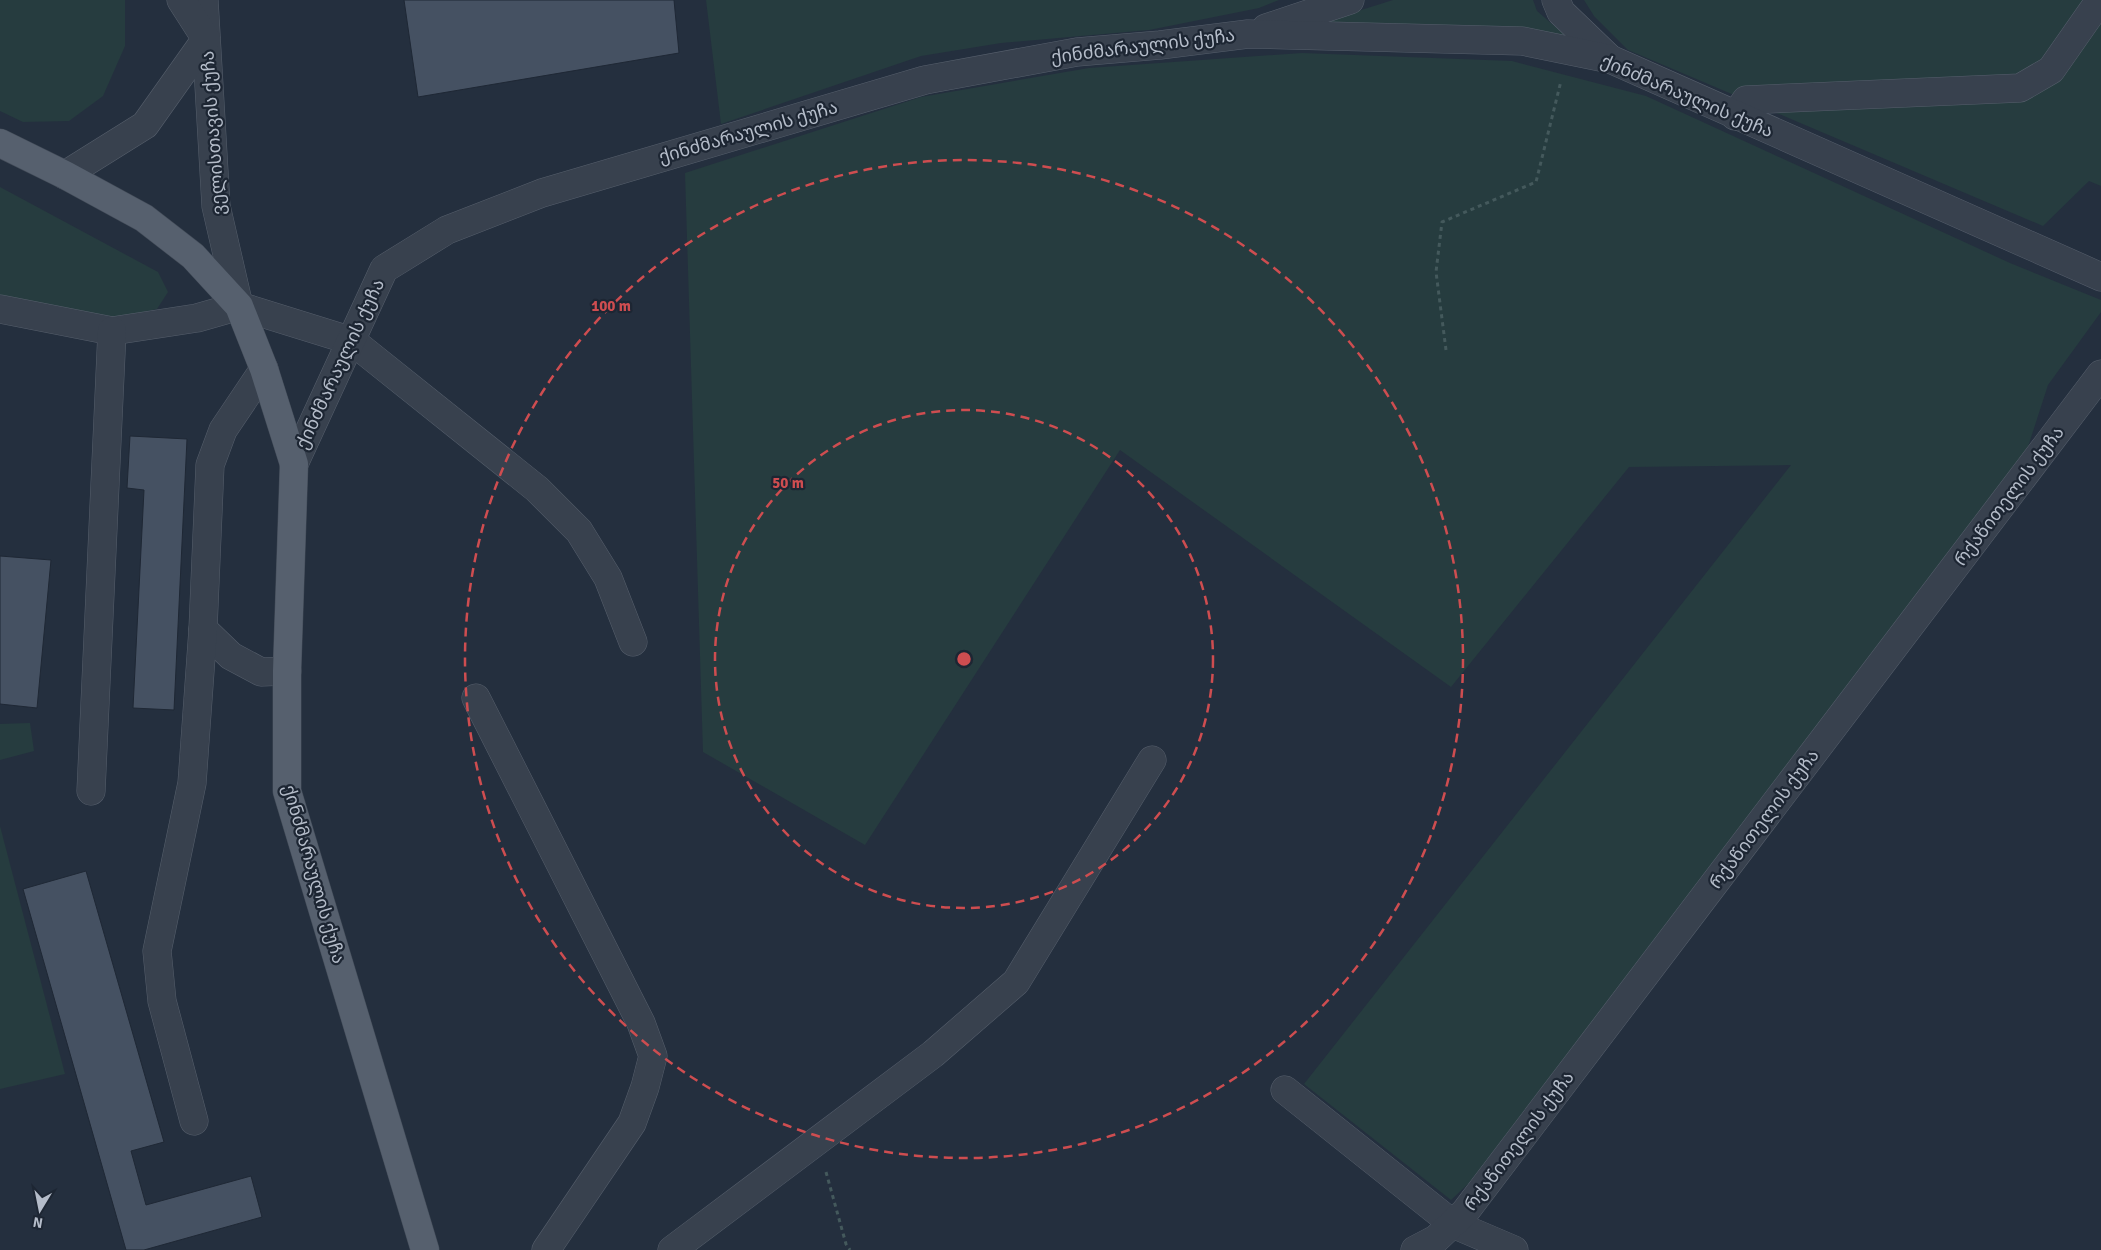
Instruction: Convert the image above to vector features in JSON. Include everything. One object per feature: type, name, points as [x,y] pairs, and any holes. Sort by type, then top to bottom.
[{"type":"main road","points":[[0,143],[65,175],[144,218],[193,256],[239,306]]},
{"type":"main road","name":"ველისთავის ქუჩა","points":[[239,306],[264,370],[294,464]]},
{"type":"main road","name":"ქინძმარაულის ქუჩა","points":[[294,464],[287,671],[287,790],[425,1250]]},
{"type":"street","points":[[65,175],[145,125],[206,39],[181,0]]},
{"type":"street","name":"ველისთავის ქუჩა","points":[[204,0],[216,206],[239,306]]},
{"type":"street","points":[[1248,34],[1350,0]]},
{"type":"street","points":[[1556,0],[1561,12],[1610,60]]},
{"type":"street","points":[[1735,116],[1746,100],[2020,88],[2051,70],[2100,0]]},
{"type":"street","name":"ქინძმარაულის ქუჩა","points":[[294,464],[384,269],[447,230],[542,193],[925,80],[1077,52],[1160,45],[1248,34],[1522,41],[1610,60],[1735,116],[1948,207],[2101,276]]},
{"type":"street","points":[[0,309],[112,331],[197,318],[239,306],[352,341],[537,489],[578,531],[608,578],[633,642]]},
{"type":"street","points":[[91,791],[112,331]]},
{"type":"street","points":[[194,1121],[162,1001],[157,951],[192,783],[203,629],[210,465],[223,430],[264,370]]},
{"type":"street","name":"რქაწითელის ქუჩა","points":[[1414,1250],[1436,1239],[1465,1212],[2101,374]]},
{"type":"street","points":[[203,629],[231,656],[261,672],[287,671]]},
{"type":"street","points":[[476,698],[641,1023],[653,1056],[646,1087],[632,1122],[546,1250]]},
{"type":"street","points":[[672,1250],[933,1054],[1016,982],[1152,760]]},
{"type":"street","points":[[1285,1090],[1453,1224],[1514,1250]]},
{"type":"path","points":[[1446,350],[1436,272],[1442,222],[1536,182],[1568,51]]},
{"type":"path","points":[[818,1141],[846,1244],[850,1250]]},
{"type":"green space","points":[[0,0],[125,0],[125,46],[103,96],[69,121],[23,122],[0,111]]},
{"type":"green space","points":[[706,0],[1279,0],[1259,8],[1149,30],[1001,43],[921,56],[721,124]]},
{"type":"green space","points":[[1393,0],[1533,0],[1537,11],[1566,36],[1304,28]]},
{"type":"green space","points":[[1584,0],[2101,0],[2101,186],[2089,181],[2043,226],[1628,50],[1594,16]]},
{"type":"green space","points":[[1302,53],[1512,61],[1646,96],[2010,263],[2101,300],[2101,312],[2048,385],[2025,456],[1469,1183],[1451,1200],[1304,1084],[1791,465],[1629,467],[1451,687],[1120,450],[865,845],[703,752],[685,173],[921,97],[1089,68]]},
{"type":"green space","points":[[0,187],[158,272],[168,292],[157,309],[108,320],[0,296]]},
{"type":"green space","points":[[30,723],[34,751],[0,760],[0,724]]},
{"type":"green space","points":[[0,826],[65,1074],[0,1089]]},
{"type":"building","points":[[404,0],[674,0],[679,53],[418,97]]},
{"type":"building","points":[[130,436],[187,439],[174,710],[133,708],[144,490],[127,488]]},
{"type":"building","points":[[0,556],[51,560],[37,708],[0,704]]},
{"type":"building","points":[[86,871],[164,1142],[131,1151],[146,1205],[251,1176],[262,1217],[144,1250],[126,1250],[23,889]]}]
